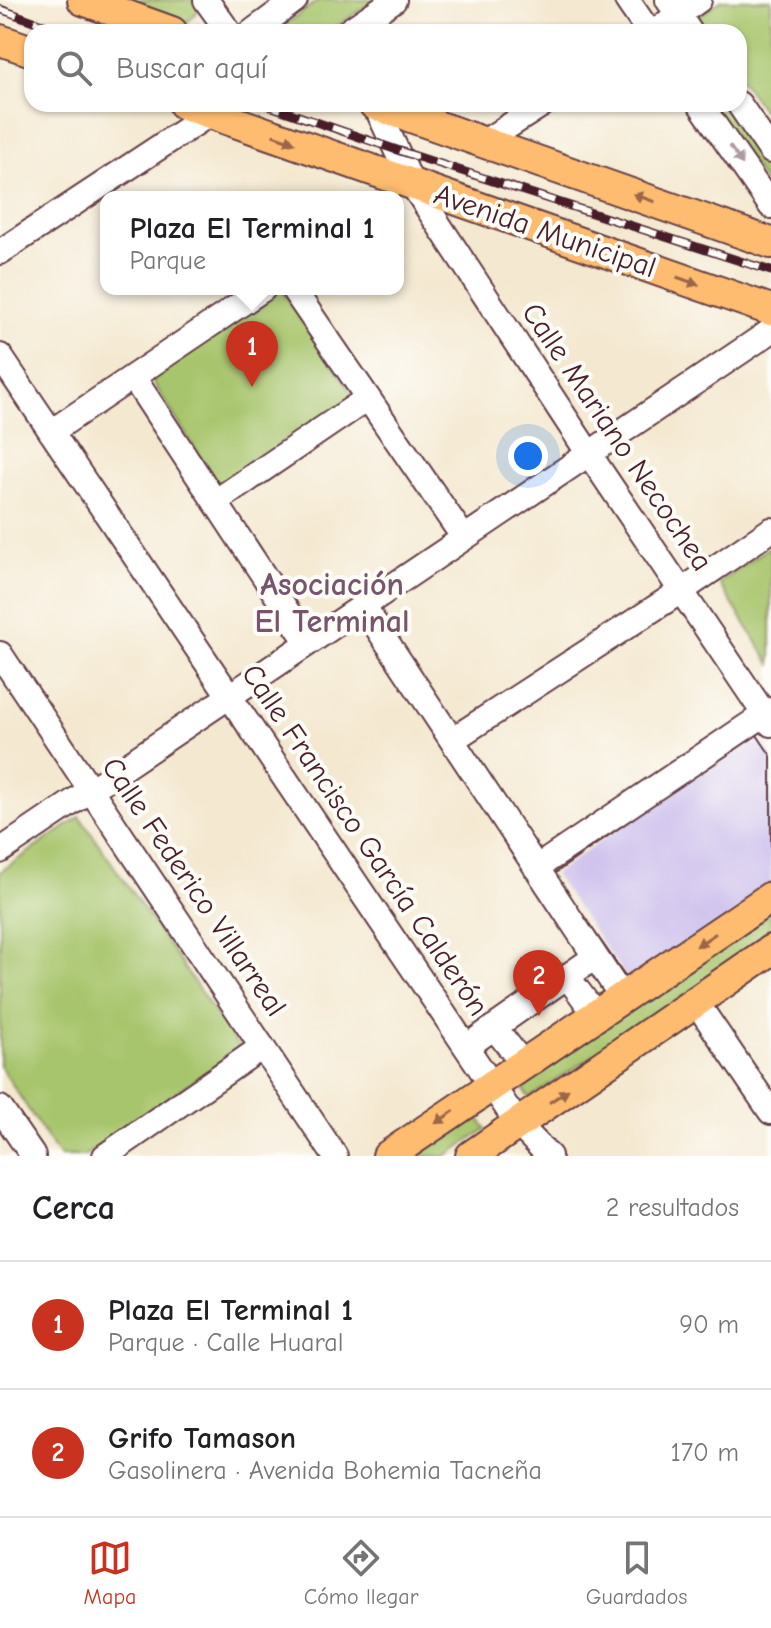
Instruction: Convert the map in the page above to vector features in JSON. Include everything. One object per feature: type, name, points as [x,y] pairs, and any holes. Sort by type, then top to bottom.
[{"type":"main road","points":[[83,0],[150,24]]},
{"type":"main road","points":[[0,40],[24,48]]},
{"type":"main road","name":"Avenida Municipal","points":[[222,112],[403,191]]},
{"type":"main road","name":"Avenida Municipal","points":[[398,112],[771,243]]},
{"type":"main road","name":"Avenida Municipal","points":[[404,191],[771,310]]},
{"type":"main road","points":[[388,1156],[771,897]]},
{"type":"main road","points":[[471,1156],[771,950]]},
{"type":"street","points":[[206,0],[223,24]]},
{"type":"street","points":[[263,24],[295,0]]},
{"type":"street","points":[[359,24],[394,0]]},
{"type":"street","points":[[627,0],[645,24]]},
{"type":"street","points":[[679,16],[699,0]]},
{"type":"street","points":[[0,252],[199,112]]},
{"type":"street","name":"Calle Mariano Necochea","points":[[378,112],[403,191]]},
{"type":"street","points":[[484,142],[531,112]]},
{"type":"street","points":[[706,112],[771,206]]},
{"type":"street","points":[[745,112],[768,141]]},
{"type":"street","name":"Calle Mariano Necochea","points":[[404,192],[769,716]]},
{"type":"street","points":[[51,432],[254,295]]},
{"type":"street","points":[[297,295],[464,538]]},
{"type":"street","points":[[0,851],[771,331]]},
{"type":"street","name":"Calle Francisco García Calderón","points":[[0,356],[518,1124],[549,1156]]},
{"type":"street","points":[[133,377],[308,643]]},
{"type":"street","points":[[215,502],[368,398]]},
{"type":"street","points":[[452,740],[771,530]]},
{"type":"street","points":[[363,606],[622,997]]},
{"type":"street","name":"Calle Federico Villarreal","points":[[0,654],[335,1156]]},
{"type":"street","points":[[536,868],[769,716]]},
{"type":"street","points":[[466,1047],[595,957]]},
{"type":"street","points":[[567,976],[596,1015]]},
{"type":"street","points":[[696,1002],[771,1112]]},
{"type":"street","points":[[494,1027],[523,1064]]},
{"type":"street","points":[[105,1156],[262,1047]]},
{"type":"street","points":[[0,1108],[33,1156]]},
{"type":"green space","points":[[126,0],[192,0],[199,10],[187,23]]},
{"type":"green space","points":[[319,0],[375,0],[340,24],[286,24]]},
{"type":"green space","points":[[722,0],[771,0],[771,122],[747,88],[747,24],[702,24],[697,17]]},
{"type":"green space","points":[[716,112],[733,112],[771,167],[771,192]]},
{"type":"green space","points":[[267,295],[285,295],[356,399],[222,491],[149,376]]},
{"type":"green space","points":[[771,546],[771,664],[719,583]]},
{"type":"green space","points":[[80,817],[240,1049],[84,1156],[59,1156],[0,1066],[0,872]]},
{"type":"green space","points":[[771,913],[771,939],[529,1098],[517,1080]]},
{"type":"green space","points":[[474,1111],[486,1129],[446,1156],[407,1156]]},
{"type":"building","points":[[755,732],[771,756],[771,888],[631,984],[554,874]]},
{"type":"railway","points":[[0,9],[42,24]]},
{"type":"railway","points":[[287,112],[771,271]]},
{"type":"place","name":"Plaza El Terminal 1","points":[[252,387]]},
{"type":"place","name":"Grifo Tamason","points":[[539,1016]]},
{"type":"district","name":"Asociación El Terminal","points":[[332,602]]}]
